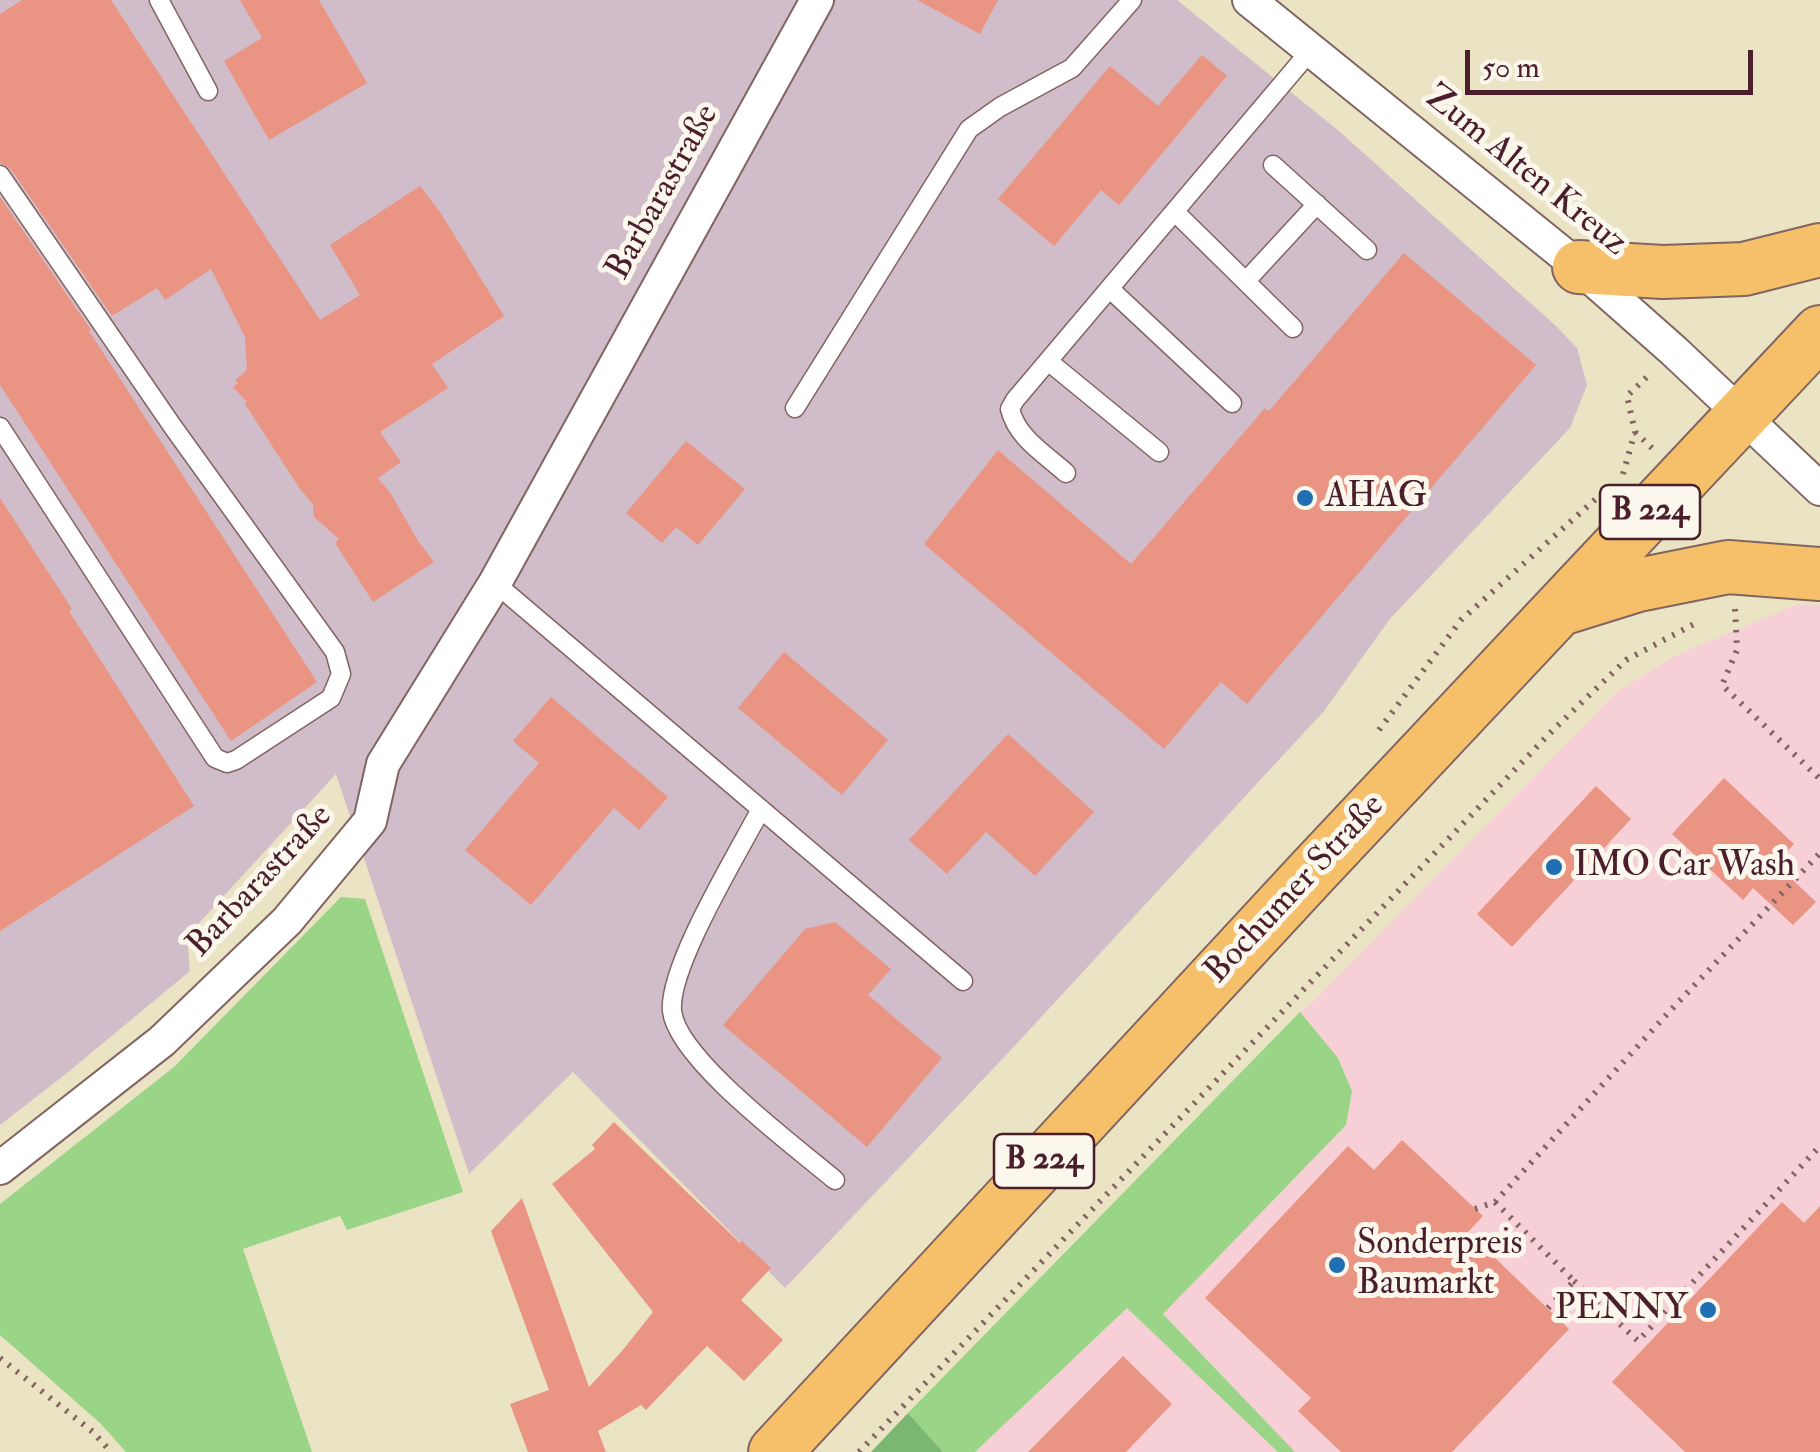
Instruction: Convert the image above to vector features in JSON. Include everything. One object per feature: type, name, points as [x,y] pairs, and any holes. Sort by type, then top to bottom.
[{"type":"main road","points":[[1579,266],[1663,272],[1744,269],[1820,250]]},
{"type":"main road","name":"Bochumer Straße","points":[[776,1452],[1314,870],[1820,332]]},
{"type":"main road","points":[[1558,610],[1638,584],[1728,567],[1820,574]]},
{"type":"street","name":"Barbarastraße","points":[[0,1168],[162,1041],[287,922],[370,821],[383,764],[495,583],[818,0]]},
{"type":"street","name":"Zum Alten Kreuz","points":[[1250,0],[1579,266],[1820,489]]},
{"type":"lane","points":[[159,0],[208,91]]},
{"type":"lane","points":[[795,408],[969,130],[1000,107],[1072,68],[1132,0]]},
{"type":"lane","points":[[1066,473],[1020,433],[1010,410],[1311,50]]},
{"type":"lane","points":[[1273,165],[1367,250]]},
{"type":"lane","points":[[0,175],[173,427],[335,652],[341,674],[332,698],[236,760],[226,763],[215,758],[0,427]]},
{"type":"lane","points":[[1246,281],[1317,204]]},
{"type":"lane","points":[[1174,212],[1293,328]]},
{"type":"lane","points":[[1110,288],[1232,403]]},
{"type":"lane","points":[[1048,361],[1159,452]]},
{"type":"lane","points":[[495,583],[963,982]]},
{"type":"lane","points":[[761,809],[699,926],[673,985],[672,1014],[681,1036],[701,1063],[834,1180]]},
{"type":"path","points":[[1369,743],[1461,620],[1623,473],[1634,432],[1628,396],[1674,351]]},
{"type":"path","points":[[1718,615],[1735,609],[1737,650],[1722,685],[1820,779]]},
{"type":"path","points":[[859,1452],[1553,730],[1626,660],[1702,620]]},
{"type":"path","points":[[1475,1210],[1495,1202],[1820,853]]},
{"type":"path","points":[[1495,1202],[1638,1341],[1820,1146]]},
{"type":"path","points":[[1548,1308],[1574,1281]]},
{"type":"path","points":[[0,1358],[93,1432],[111,1452]]},
{"type":"shaded area","points":[[0,0],[1177,0],[1339,131],[1556,326],[1577,348],[1587,385],[1570,428],[1389,620],[1324,711],[785,1288],[573,1072],[469,1174],[336,774],[187,936],[190,971],[0,1125]]},
{"type":"shaded area","points":[[1798,604],[1820,605],[1820,1452],[1295,1452],[1163,1314],[1346,1125],[1352,1091],[1338,1058],[1300,1012],[1618,691],[1677,655]]},
{"type":"shaded area","points":[[1127,1308],[1278,1452],[975,1452]]},
{"type":"green space","points":[[341,897],[365,899],[463,1192],[347,1230],[340,1216],[243,1249],[312,1452],[126,1452],[100,1423],[0,1335],[0,1204],[174,1067]]},
{"type":"green space","points":[[1300,1012],[1338,1058],[1352,1091],[1346,1125],[1163,1314],[1295,1452],[1278,1452],[1127,1308],[975,1452],[943,1452],[908,1413]]},
{"type":"green space","points":[[908,1413],[943,1452],[871,1452]]},
{"type":"building","points":[[22,0],[111,0],[320,320],[360,295],[330,245],[420,186],[504,316],[432,364],[448,388],[380,432],[401,462],[378,478],[434,562],[373,602],[335,543],[339,539],[314,517],[313,504],[247,402],[233,387],[247,370],[245,337],[211,269],[165,300],[157,288],[112,316],[10,168],[0,163],[0,14]]},
{"type":"building","points":[[240,0],[319,0],[367,83],[269,140],[224,61],[262,38]]},
{"type":"building","points":[[917,0],[998,0],[980,34]]},
{"type":"building","points":[[1202,55],[1227,76],[1119,205],[1101,190],[1054,246],[998,199],[1110,66],[1158,106]]},
{"type":"building","points":[[0,197],[91,330],[317,682],[231,741],[0,385]]},
{"type":"building","name":"AHAG","points":[[1404,253],[1536,365],[1247,704],[1221,682],[1164,749],[924,544],[998,450],[1131,564]]},
{"type":"building","points":[[686,441],[745,489],[698,545],[676,527],[662,543],[626,513]]},
{"type":"building","points":[[0,498],[194,806],[0,931]]},
{"type":"building","points":[[784,652],[888,740],[842,795],[738,708]]},
{"type":"building","points":[[551,697],[668,797],[639,830],[614,808],[531,905],[465,850],[539,763],[513,741]]},
{"type":"building","points":[[1008,734],[1094,812],[1035,876],[986,832],[947,874],[909,840]]},
{"type":"building","points":[[1724,778],[1794,844],[1776,864],[1816,902],[1793,925],[1753,888],[1743,900],[1672,834]]},
{"type":"building","name":"IMO Car Wash","points":[[1596,786],[1631,819],[1512,947],[1477,914]]},
{"type":"building","points":[[835,922],[891,969],[868,995],[942,1058],[867,1147],[723,1025],[805,929]]},
{"type":"building","points":[[614,1122],[771,1268],[741,1300],[783,1340],[744,1381],[707,1346],[646,1410],[641,1405],[598,1431],[606,1452],[528,1452],[510,1404],[549,1390],[491,1231],[522,1198],[589,1387],[653,1312],[552,1184],[595,1149],[592,1145]]},
{"type":"building","points":[[1402,1140],[1483,1216],[1468,1232],[1569,1329],[1452,1452],[1341,1452],[1298,1411],[1311,1398],[1205,1298],[1348,1146],[1374,1170]]},
{"type":"building","points":[[1782,1202],[1804,1223],[1820,1206],[1820,1452],[1685,1452],[1612,1382]]},
{"type":"building","points":[[1123,1356],[1172,1404],[1126,1452],[1028,1452]]},
{"type":"place","name":"AHAG","points":[[1305,498]]},
{"type":"place","name":"IMO Car Wash","points":[[1554,867]]},
{"type":"place","name":"Sonderpreis Baumarkt","points":[[1337,1265]]},
{"type":"place","name":"PENNY","points":[[1708,1310]]}]
